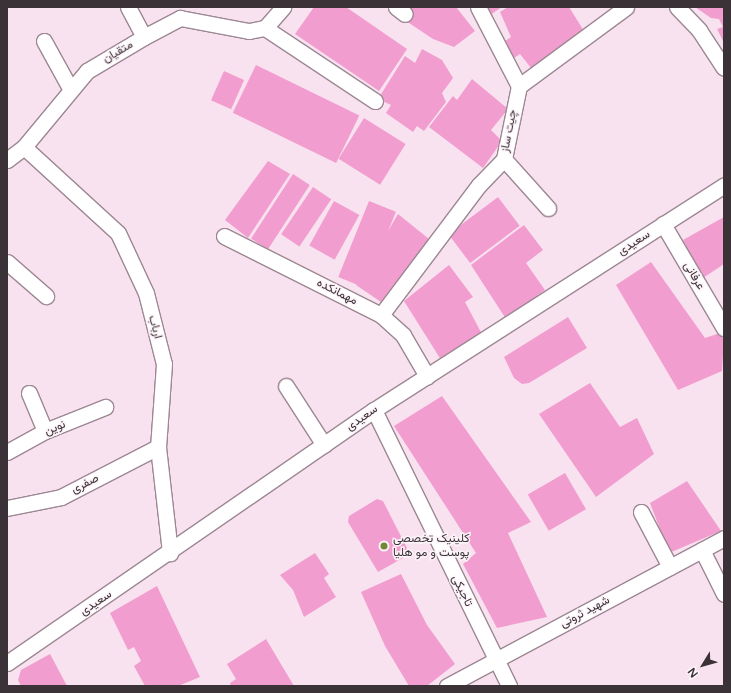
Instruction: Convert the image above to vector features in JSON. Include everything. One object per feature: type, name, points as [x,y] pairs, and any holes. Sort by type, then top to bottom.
[{"type":"street","points":[[128,7],[144,37]]},
{"type":"street","points":[[283,7],[265,28],[375,101]]},
{"type":"street","points":[[478,7],[519,86],[624,8]]},
{"type":"street","points":[[677,7],[698,30],[724,68]]},
{"type":"street","name":"متقیان","points":[[7,160],[24,147],[87,71],[144,37],[180,18],[249,31],[265,28]]},
{"type":"street","points":[[44,41],[71,90]]},
{"type":"street","name":"چیت ساز","points":[[382,314],[479,185],[504,159],[519,86]]},
{"type":"street","name":"ارباب","points":[[24,147],[118,233],[146,292],[164,364],[158,447],[170,553]]},
{"type":"street","points":[[504,159],[548,208]]},
{"type":"street","name":"سعیدی","points":[[7,663],[170,553],[374,410],[724,185]]},
{"type":"street","name":"عرفانی","points":[[663,224],[724,328]]},
{"type":"street","name":"مهمانکده","points":[[224,236],[382,314],[403,335],[427,376]]},
{"type":"street","points":[[7,262],[46,296]]},
{"type":"street","points":[[286,386],[324,445]]},
{"type":"street","points":[[29,393],[45,431]]},
{"type":"street","name":"نوین","points":[[7,452],[45,431],[105,407]]},
{"type":"street","name":"تاجیکی","points":[[374,410],[509,686]]},
{"type":"street","name":"صفری","points":[[7,508],[61,497],[158,447]]},
{"type":"street","points":[[641,512],[670,567]]},
{"type":"street","name":"شهید ثروتی","points":[[447,686],[724,538]]},
{"type":"street","points":[[702,550],[724,594]]},
{"type":"building","points":[[314,7],[346,7],[407,49],[379,91],[295,34]]},
{"type":"building","points":[[412,7],[456,7],[475,31],[454,47],[433,39],[403,19]]},
{"type":"building","points":[[487,7],[502,7],[490,15]]},
{"type":"building","points":[[508,7],[569,7],[584,31],[531,68],[520,54],[514,58],[505,41],[511,37],[500,12]]},
{"type":"building","points":[[695,7],[724,7],[724,43],[717,29],[723,27],[719,19],[711,18]]},
{"type":"building","points":[[422,49],[442,60],[453,78],[442,93],[446,102],[424,131],[417,126],[413,132],[386,113],[391,105],[378,99],[405,56],[415,63]]},
{"type":"building","points":[[256,65],[359,115],[336,163],[233,113]]},
{"type":"building","points":[[224,71],[244,80],[231,109],[211,100]]},
{"type":"building","points":[[472,79],[508,109],[491,130],[502,141],[483,168],[429,127],[453,96],[457,100]]},
{"type":"building","points":[[364,118],[406,144],[380,185],[339,159]]},
{"type":"building","points":[[268,161],[290,174],[248,238],[225,220]]},
{"type":"building","points":[[293,174],[310,185],[268,249],[251,239]]},
{"type":"building","points":[[313,187],[331,199],[299,247],[281,234]]},
{"type":"building","points":[[498,197],[520,226],[470,263],[448,234]]},
{"type":"building","points":[[334,201],[359,215],[335,260],[309,246]]},
{"type":"building","points":[[369,201],[396,212],[365,288],[338,277]]},
{"type":"building","points":[[398,214],[429,239],[381,302],[356,285]]},
{"type":"building","points":[[724,217],[724,264],[703,278],[683,240]]},
{"type":"building","points":[[524,225],[543,250],[526,263],[545,290],[506,319],[471,265]]},
{"type":"building","points":[[651,262],[705,338],[720,333],[724,341],[722,371],[678,390],[616,285]]},
{"type":"building","points":[[449,265],[473,297],[465,302],[483,336],[443,363],[404,301]]},
{"type":"building","points":[[568,317],[587,348],[529,383],[522,384],[514,378],[504,357]]},
{"type":"building","points":[[590,383],[620,427],[637,418],[654,454],[596,497],[539,414]]},
{"type":"building","points":[[442,396],[531,522],[508,533],[547,617],[497,628],[463,564],[476,553],[394,426]]},
{"type":"building","points":[[565,473],[586,509],[549,531],[528,495]]},
{"type":"building","points":[[687,481],[721,531],[669,553],[650,503]]},
{"type":"building","points":[[377,499],[383,501],[410,554],[378,572],[348,522],[349,516]]},
{"type":"building","points":[[315,553],[329,574],[324,578],[336,597],[304,617],[293,590],[280,575]]},
{"type":"building","points":[[401,574],[427,625],[455,664],[427,686],[409,686],[385,646],[361,592]]},
{"type":"building","points":[[157,586],[200,677],[178,686],[145,686],[134,666],[141,661],[134,647],[128,650],[110,613]]},
{"type":"building","points":[[266,639],[294,686],[231,686],[230,683],[236,679],[227,664]]},
{"type":"building","points":[[50,654],[67,686],[21,686],[18,680],[21,670]]},
{"type":"place","name":"کلینیک تخصصی پوست و مو هلیا","points":[[384,546]]}]
